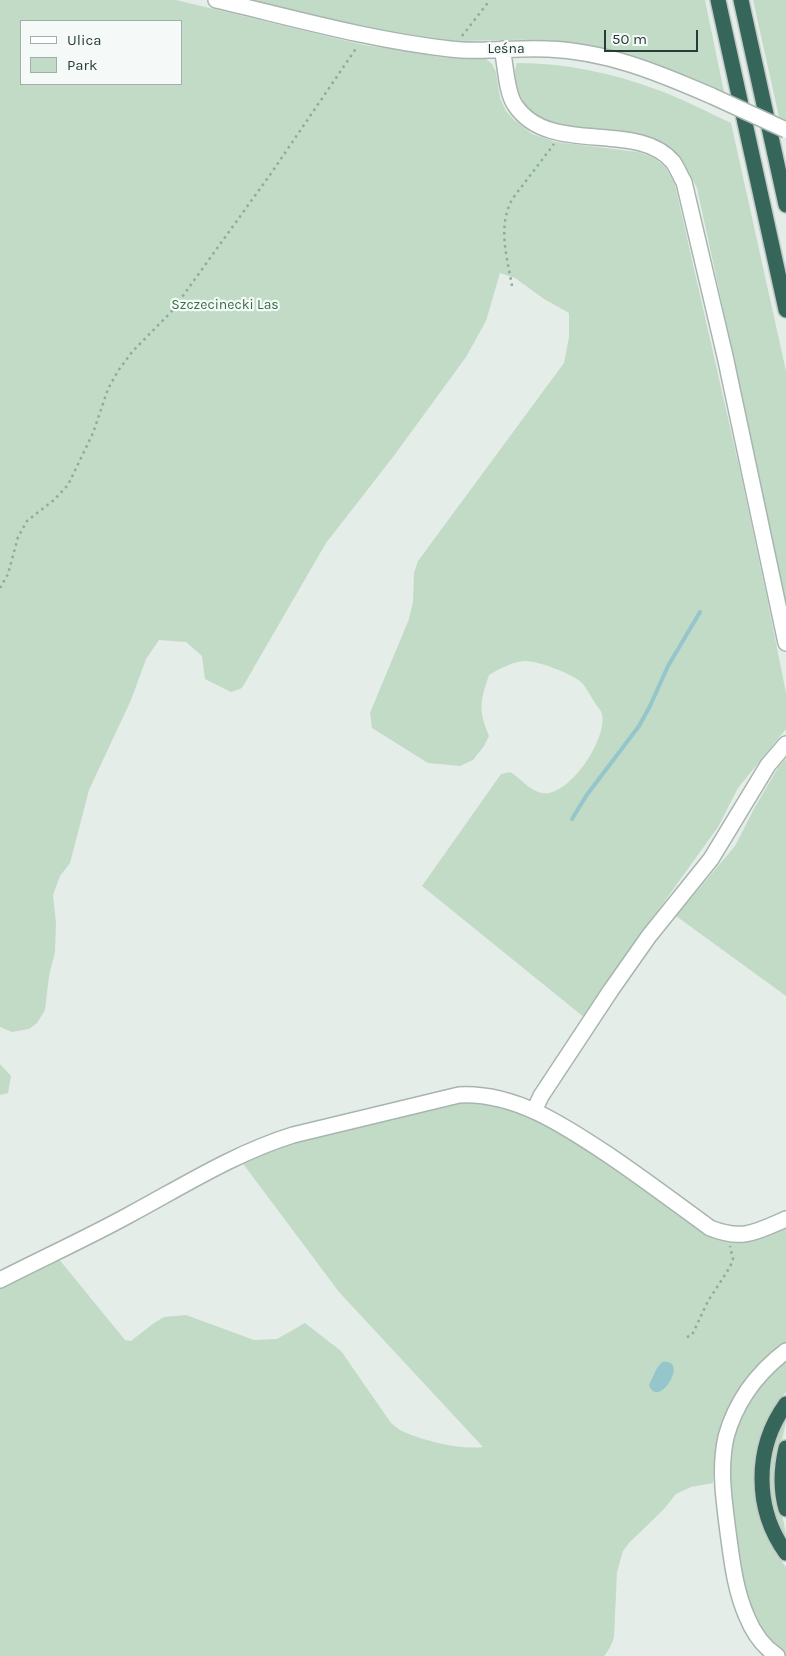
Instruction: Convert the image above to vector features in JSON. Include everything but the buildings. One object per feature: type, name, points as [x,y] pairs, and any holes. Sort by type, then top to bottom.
[{"type":"highway","points":[[718,0],[786,310]]},
{"type":"highway","points":[[741,0],[786,205]]},
{"type":"highway","points":[[786,1404],[771,1429],[765,1447],[762,1476],[764,1506],[770,1525],[786,1553]]},
{"type":"highway","points":[[786,1448],[782,1462],[781,1481],[786,1509]]},
{"type":"street","name":"Leśna","points":[[216,0],[365,36],[452,49],[548,49],[595,55],[629,63],[661,74],[786,130]]},
{"type":"street","points":[[502,49],[514,104],[525,117],[543,127],[560,132],[638,142],[657,149],[673,162],[684,182],[725,356],[786,643]]},
{"type":"street","points":[[534,1111],[540,1096],[611,990],[649,936],[711,859],[768,766],[786,744]]},
{"type":"street","points":[[0,1280],[81,1240],[240,1156],[280,1139],[459,1095],[486,1096],[534,1111],[602,1151],[710,1228],[729,1234],[752,1234],[786,1219]]},
{"type":"street","points":[[777,1656],[759,1638],[747,1618],[738,1594],[723,1488],[722,1462],[727,1436],[739,1404],[750,1385],[786,1351]]},
{"type":"path","points":[[452,49],[490,0]]},
{"type":"path","points":[[0,588],[8,574],[18,537],[27,521],[54,500],[68,485],[93,433],[108,389],[118,371],[132,352],[172,311],[272,172],[365,36]]},
{"type":"path","points":[[512,286],[504,241],[504,223],[508,207],[552,147],[560,132]]},
{"type":"path","points":[[687,1337],[692,1334],[708,1301],[730,1267],[732,1260],[729,1234]]},
{"type":"green space","name":"Szczecinecki Las","points":[[0,0],[176,0],[364,45],[446,58],[486,59],[492,64],[496,72],[500,98],[506,111],[532,134],[556,142],[638,152],[654,158],[666,168],[675,185],[768,603],[786,693],[786,729],[738,788],[718,827],[605,984],[600,996],[585,1018],[422,886],[501,774],[510,772],[529,787],[542,793],[553,792],[564,786],[574,777],[593,751],[602,724],[602,714],[585,686],[577,679],[563,672],[530,661],[510,664],[489,675],[481,706],[489,736],[473,760],[460,766],[428,763],[372,728],[370,713],[409,619],[413,602],[414,573],[418,561],[564,363],[569,337],[569,313],[544,299],[515,278],[500,273],[486,321],[466,357],[393,457],[326,543],[242,688],[231,692],[205,679],[202,656],[186,642],[159,640],[146,659],[131,700],[89,790],[70,863],[60,876],[53,895],[56,923],[55,952],[49,976],[45,1010],[37,1023],[29,1029],[12,1032],[0,1027]]},
{"type":"green space","points":[[251,0],[705,0],[724,92],[654,63],[582,45],[531,40],[470,41],[410,36]]},
{"type":"green space","points":[[753,0],[786,0],[786,120],[779,117]]},
{"type":"green space","points":[[517,63],[571,67],[624,79],[686,101],[731,123],[786,371],[786,608],[732,350],[694,181],[677,156],[658,141],[642,135],[556,123],[538,115],[524,103],[515,74]]},
{"type":"green space","points":[[786,759],[786,996],[676,916],[735,846],[779,766]]},
{"type":"green space","points":[[0,1064],[11,1076],[8,1093],[0,1095]]},
{"type":"green space","points":[[470,1102],[497,1105],[538,1119],[623,1169],[706,1231],[786,1226],[786,1344],[752,1372],[737,1392],[721,1428],[715,1452],[713,1483],[691,1487],[676,1494],[623,1551],[617,1572],[614,1637],[604,1656],[0,1656],[0,1287],[58,1258],[125,1340],[131,1341],[164,1317],[186,1315],[254,1340],[277,1339],[305,1323],[341,1351],[391,1423],[399,1429],[443,1444],[474,1448],[483,1447],[339,1292],[241,1161],[274,1145],[450,1104]]},
{"type":"green space","points":[[786,1358],[786,1392],[770,1414],[762,1433],[756,1453],[753,1484],[760,1522],[767,1538],[786,1567],[786,1656],[770,1642],[758,1626],[743,1588],[728,1484],[730,1444],[745,1407],[759,1387]]},
{"type":"green space","points":[[786,1415],[786,1423],[776,1460],[774,1476],[786,1540],[773,1509],[770,1478],[774,1447]]},
{"type":"water","points":[[662,1362],[670,1363],[673,1368],[673,1374],[665,1388],[659,1392],[653,1391],[649,1385]]},
{"type":"waterway","points":[[572,819],[586,796],[639,726],[668,666],[700,612]]}]
